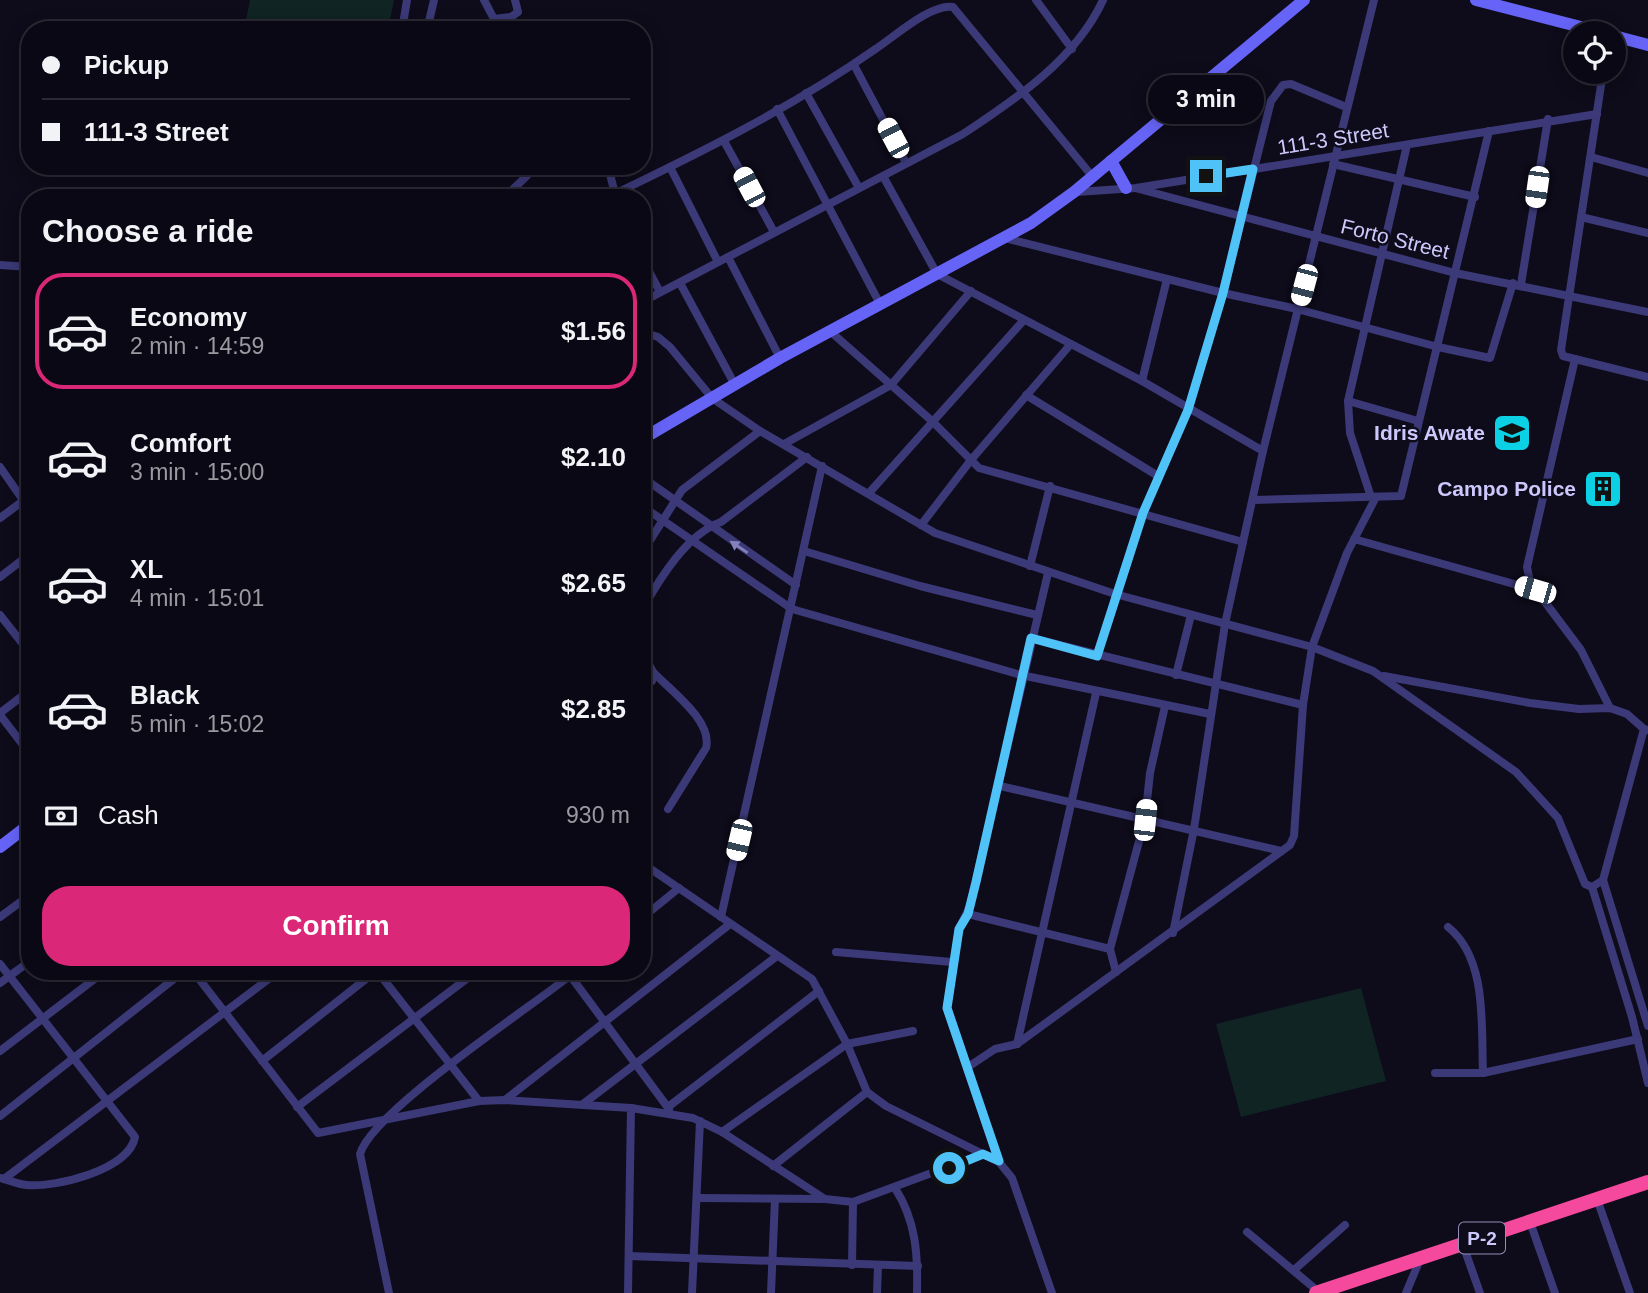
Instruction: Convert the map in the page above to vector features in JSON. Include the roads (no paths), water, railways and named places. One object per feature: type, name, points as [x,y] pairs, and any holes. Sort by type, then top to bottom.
[{"type":"highway","name":"P-2","points":[[1318,1293],[1648,1182]]},
{"type":"main road","points":[[651,434],[780,358],[1005,238],[1074,192],[1304,0]]},
{"type":"main road","points":[[1478,0],[1563,22]]},
{"type":"main road","points":[[1626,39],[1648,45]]},
{"type":"main road","points":[[1111,161],[1131,188]]},
{"type":"main road","points":[[0,847],[21,831]]},
{"type":"street","points":[[404,21],[407,0]]},
{"type":"street","points":[[429,21],[434,0]]},
{"type":"street","points":[[484,0],[494,19],[500,20],[519,12],[515,0]]},
{"type":"street","points":[[625,189],[724,141],[853,65],[922,16],[942,7],[953,7],[960,0]]},
{"type":"street","points":[[1036,0],[1072,49]]},
{"type":"street","points":[[651,297],[963,134],[1021,92],[1072,49],[1091,25],[1102,0]]},
{"type":"street","points":[[1173,933],[1194,829],[1214,682],[1225,624],[1263,451],[1374,0]]},
{"type":"street","points":[[953,7],[1092,176]]},
{"type":"street","points":[[853,65],[906,163]]},
{"type":"street","points":[[1097,656],[1143,513],[1188,410],[1223,293],[1271,101],[1283,85],[1291,84],[1346,107]]},
{"type":"street","points":[[1601,84],[1562,354],[1648,377]]},
{"type":"street","points":[[806,93],[859,188]]},
{"type":"street","points":[[777,109],[880,304]]},
{"type":"street","name":"111-3 Street","points":[[1074,192],[1131,188],[1253,169],[1333,161],[1548,119],[1597,114]]},
{"type":"street","points":[[1005,238],[1491,358],[1517,283],[1548,119]]},
{"type":"street","points":[[1253,500],[1401,496],[1489,131]]},
{"type":"street","points":[[724,141],[774,232]]},
{"type":"street","points":[[968,1067],[995,1049],[1017,1044],[1173,933],[1281,851],[1294,836],[1303,705],[1312,647],[1373,497],[1350,433],[1348,401],[1407,145]]},
{"type":"street","points":[[1591,157],[1648,173]]},
{"type":"street","points":[[1333,161],[1475,197]]},
{"type":"street","points":[[670,167],[718,262]]},
{"type":"street","points":[[513,189],[528,175]]},
{"type":"street","points":[[883,176],[937,274],[1142,381],[1263,451]]},
{"type":"street","name":"Forto Street","points":[[1131,188],[1455,272],[1648,312]]},
{"type":"street","points":[[1581,217],[1648,233]]},
{"type":"street","points":[[728,257],[780,358]]},
{"type":"street","points":[[0,265],[21,266]]},
{"type":"street","points":[[651,275],[660,292]]},
{"type":"street","points":[[1142,381],[1167,279]]},
{"type":"street","points":[[680,283],[735,385]]},
{"type":"street","points":[[784,444],[891,385],[971,291]]},
{"type":"street","points":[[869,493],[1023,320]]},
{"type":"street","points":[[831,332],[932,421],[979,468],[1243,542]]},
{"type":"street","points":[[651,334],[670,347],[712,398],[760,431],[921,525],[1048,573],[1115,594],[1312,647],[1380,675],[1531,703],[1579,709],[1610,708],[1627,714],[1646,730],[1603,880],[1648,1026]]},
{"type":"street","points":[[921,525],[971,460],[1070,345]]},
{"type":"street","points":[[1575,359],[1527,567],[1535,590],[1581,650],[1610,708]]},
{"type":"street","points":[[1026,395],[1158,476]]},
{"type":"street","points":[[1348,401],[1418,421]]},
{"type":"street","points":[[651,539],[682,490],[760,431]]},
{"type":"street","points":[[651,594],[658,581],[707,525],[721,522],[807,457]]},
{"type":"street","points":[[721,918],[822,466]]},
{"type":"street","points":[[0,467],[21,498]]},
{"type":"street","points":[[651,483],[796,585]]},
{"type":"street","points":[[1030,566],[1050,486]]},
{"type":"street","points":[[0,518],[21,502]]},
{"type":"street","points":[[651,513],[792,609],[1021,675],[1096,693],[1210,714]]},
{"type":"street","points":[[1354,539],[1535,590]]},
{"type":"street","points":[[804,551],[920,586],[1037,615]]},
{"type":"street","points":[[0,577],[21,561]]},
{"type":"street","points":[[1048,573],[1021,675],[1000,786],[968,914],[959,929],[947,1008],[999,1161],[1012,1178],[1052,1293]]},
{"type":"street","points":[[0,615],[21,642]]},
{"type":"street","points":[[1176,674],[1191,615]]},
{"type":"street","points":[[1031,638],[1303,705]]},
{"type":"street","points":[[651,668],[702,725],[708,739],[668,809]]},
{"type":"street","points":[[651,682],[653,672]]},
{"type":"street","points":[[1380,675],[1516,772],[1534,788],[1558,818],[1584,884],[1592,887]]},
{"type":"street","points":[[1017,1044],[1096,693]]},
{"type":"street","points":[[21,697],[0,714],[21,742]]},
{"type":"street","points":[[1116,972],[1110,949],[1116,937],[1145,820],[1150,773],[1165,706]]},
{"type":"street","points":[[1000,786],[1281,851]]},
{"type":"street","points":[[651,869],[812,979],[847,1044],[867,1092],[886,1106],[999,1161]]},
{"type":"street","points":[[1592,887],[1603,880]]},
{"type":"street","points":[[1592,887],[1638,1039],[1648,1083]]},
{"type":"street","points":[[651,911],[679,888]]},
{"type":"street","points":[[0,917],[21,902]]},
{"type":"street","points":[[968,914],[1110,949]]},
{"type":"street","points":[[505,1100],[730,925]]},
{"type":"street","points":[[1448,927],[1467,954],[1476,973],[1483,1073]]},
{"type":"street","points":[[836,951],[952,962]]},
{"type":"street","points":[[583,1104],[777,956]]},
{"type":"street","points":[[0,964],[135,1138],[128,1153],[105,1168],[71,1180],[24,1185],[2,1178]]},
{"type":"street","points":[[0,984],[21,967]]},
{"type":"street","points":[[0,1051],[93,980]]},
{"type":"street","points":[[0,1116],[173,980]]},
{"type":"street","points":[[199,980],[318,1133],[479,1101],[505,1100],[670,1110],[722,1132],[825,1199]]},
{"type":"street","points":[[2,1178],[267,980]]},
{"type":"street","points":[[262,1060],[365,980]]},
{"type":"street","points":[[384,980],[479,1101]]},
{"type":"street","points":[[297,1107],[465,980]]},
{"type":"street","points":[[388,1293],[360,1154],[367,1136],[450,1065],[562,980]]},
{"type":"street","points":[[576,980],[603,1022],[637,1063],[670,1110]]},
{"type":"street","points":[[670,1110],[819,991]]},
{"type":"street","points":[[722,1132],[847,1044],[913,1031]]},
{"type":"street","points":[[1435,1073],[1483,1073],[1638,1039]]},
{"type":"street","points":[[773,1166],[867,1092]]},
{"type":"street","points":[[628,1293],[631,1108]]},
{"type":"street","points":[[692,1293],[700,1121]]},
{"type":"street","points":[[697,1198],[825,1199],[853,1202],[983,1154]]},
{"type":"street","points":[[894,1188],[910,1217],[918,1266],[917,1293]]},
{"type":"street","points":[[771,1293],[775,1199]]},
{"type":"street","points":[[1597,1199],[1630,1293]]},
{"type":"street","points":[[852,1265],[853,1202]]},
{"type":"street","points":[[1530,1222],[1555,1293]]},
{"type":"street","points":[[1294,1270],[1345,1225]]},
{"type":"street","points":[[1247,1232],[1318,1293]]},
{"type":"street","points":[[1463,1244],[1480,1293]]},
{"type":"street","points":[[629,1256],[918,1266]]},
{"type":"street","points":[[1406,1293],[1421,1257]]},
{"type":"street","points":[[877,1293],[878,1266]]},
{"type":"place","name":"Idris Awate","points":[[1512,433]]},
{"type":"place","name":"Campo Police","points":[[1603,489]]}]
